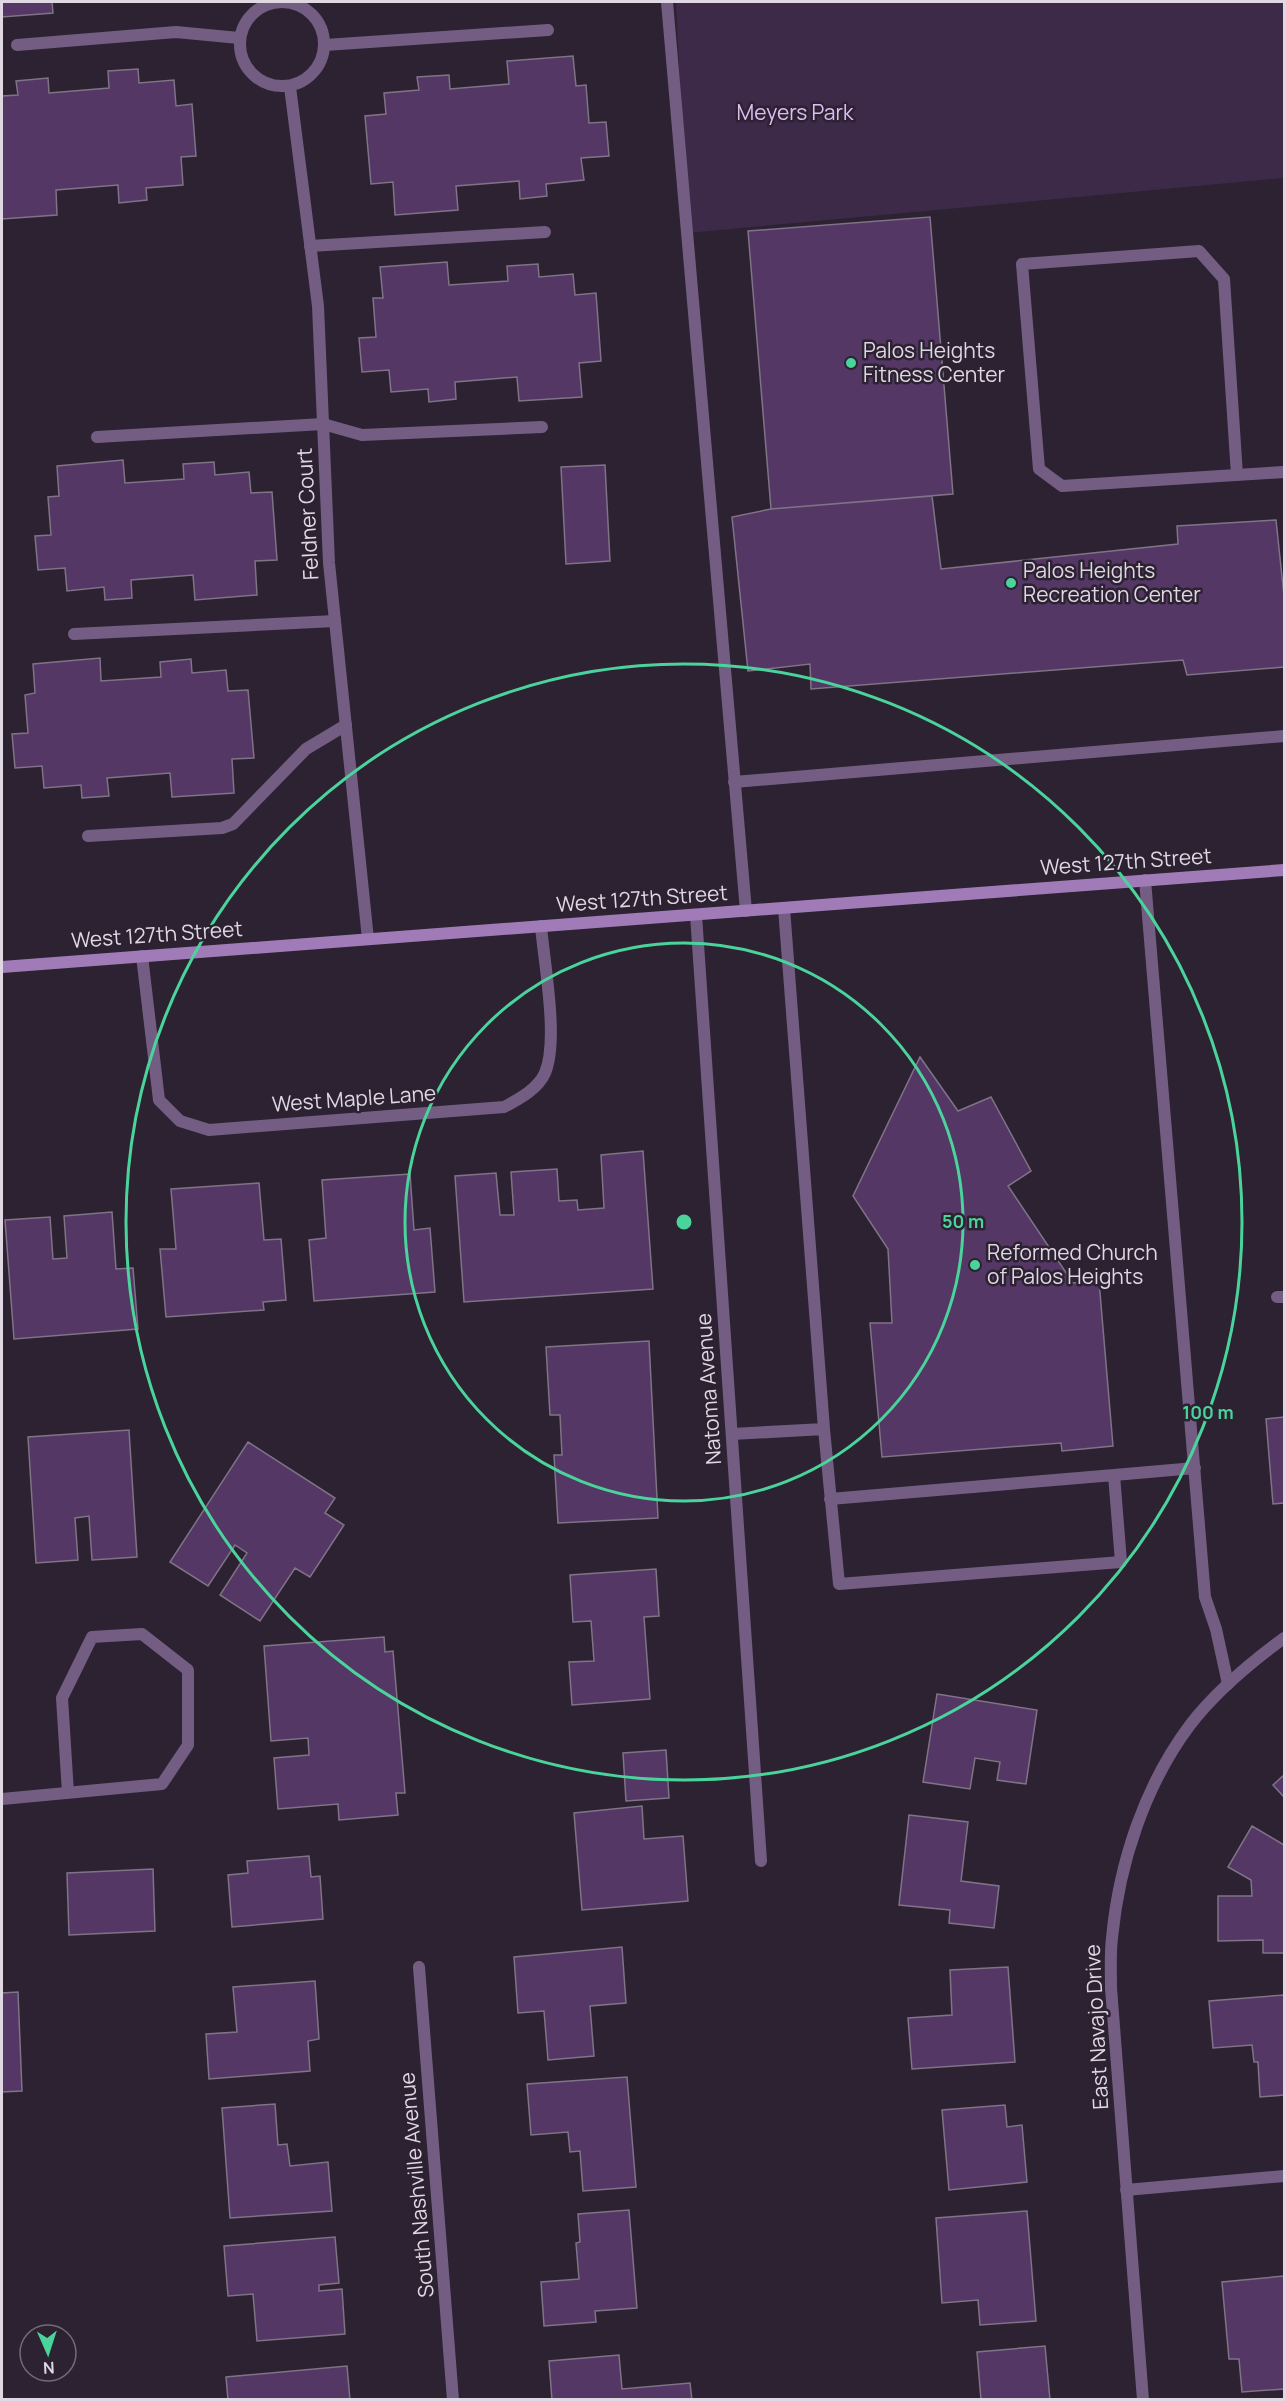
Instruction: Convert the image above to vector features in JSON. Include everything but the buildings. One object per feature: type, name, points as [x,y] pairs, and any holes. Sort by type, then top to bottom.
[{"type":"main road","name":"West 127th Street","points":[[2,967],[1284,870]]},
{"type":"street","points":[[276,2],[291,3],[304,8],[316,18],[323,30],[325,45],[322,59],[315,72],[304,81],[290,87],[276,87],[263,83],[252,75],[244,64],[240,51],[239,38],[252,14],[263,6],[276,2]]},
{"type":"street","points":[[667,2],[746,911]]},
{"type":"street","points":[[325,45],[548,30]]},
{"type":"street","points":[[17,45],[176,32],[239,38]]},
{"type":"street","name":"Feldner Court","points":[[290,87],[318,306],[329,563],[368,939]]},
{"type":"street","points":[[310,246],[545,232]]},
{"type":"street","points":[[1237,475],[1224,279],[1198,251],[1022,264],[1039,469],[1062,486],[1237,475],[1284,472]]},
{"type":"street","points":[[97,438],[323,424],[362,435],[542,427]]},
{"type":"street","points":[[74,634],[335,621]]},
{"type":"street","points":[[88,836],[222,828],[233,824],[306,749],[346,725]]},
{"type":"street","points":[[734,782],[1284,736]]},
{"type":"street","points":[[1145,880],[1205,1598],[1216,1629],[1228,1684]]},
{"type":"street","points":[[784,908],[824,1429],[839,1584],[1121,1562],[1114,1475]]},
{"type":"street","name":"Natoma Avenue","points":[[696,915],[761,1861]]},
{"type":"street","name":"West Maple Lane","points":[[142,956],[159,1100],[180,1121],[209,1130],[504,1107],[526,1095],[545,1074],[552,1042],[541,926]]},
{"type":"street","points":[[732,1434],[824,1429]]},
{"type":"street","points":[[830,1498],[1195,1468]]},
{"type":"street","points":[[2,1799],[68,1793],[162,1784],[188,1744],[188,1670],[142,1634],[92,1637],[62,1698],[68,1793]]},
{"type":"street","name":"East Navajo Drive","points":[[1143,2400],[1111,1988],[1112,1939],[1120,1880],[1136,1829],[1168,1757],[1191,1724],[1228,1684],[1284,1638]]},
{"type":"street","name":"South Nashville Avenue","points":[[419,1967],[453,2400]]},
{"type":"street","points":[[1126,2190],[1284,2176]]},
{"type":"green space","name":"Meyers Park","points":[[676,2],[1284,2],[1284,178],[687,233]]},
{"type":"place","name":"Palos Heights Fitness Center","points":[[851,363]]},
{"type":"place","name":"Palos Heights Recreation Center","points":[[1011,583]]},
{"type":"place","name":"Reformed Church of Palos Heights","points":[[975,1265]]}]
